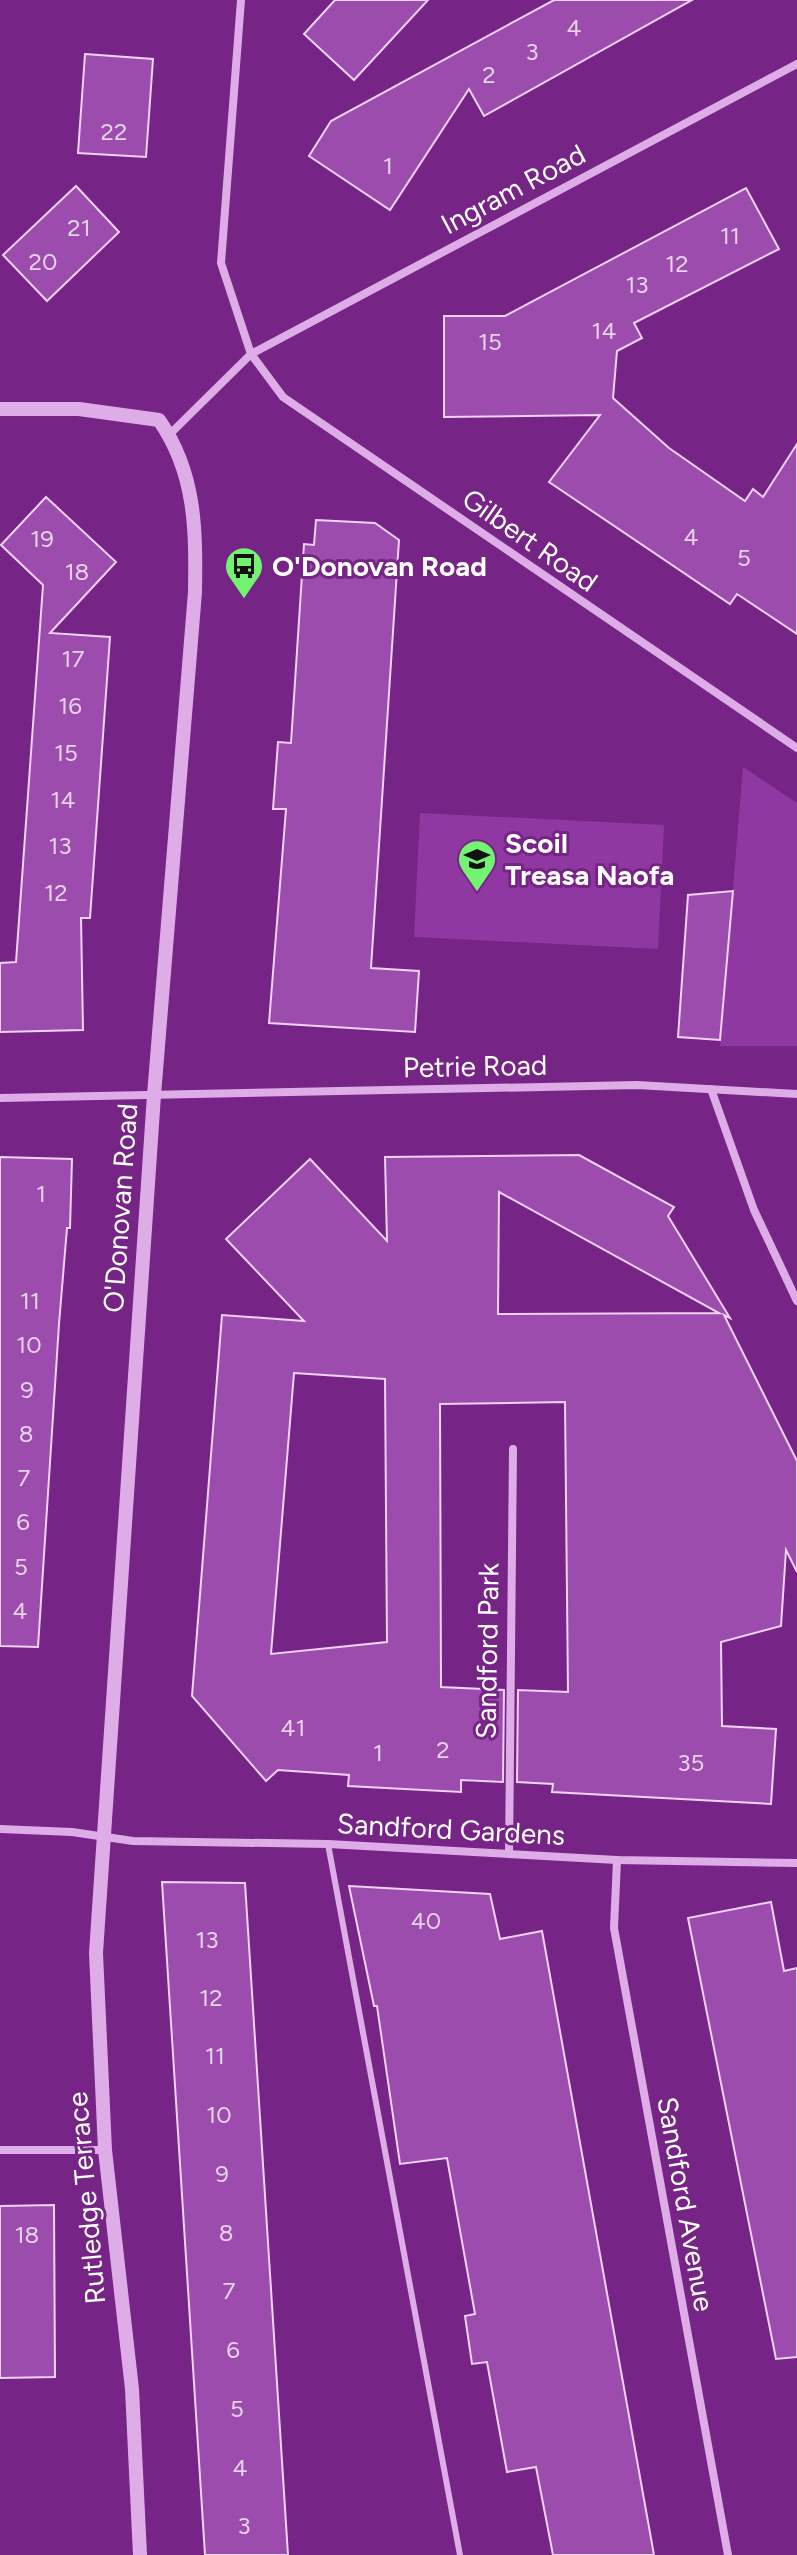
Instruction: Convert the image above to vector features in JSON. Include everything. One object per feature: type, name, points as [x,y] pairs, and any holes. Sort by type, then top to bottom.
[{"type":"street","points":[[241,0],[221,263],[251,354]]},
{"type":"street","name":"Ingram Road","points":[[169,435],[251,354],[797,64]]},
{"type":"street","name":"Gilbert Road","points":[[251,354],[283,397],[797,748]]},
{"type":"street","points":[[0,409],[79,409],[159,420],[169,435]]},
{"type":"street","name":"O'Donovan Road","points":[[102,1837],[154,1095],[195,592],[196,535],[190,484],[169,435]]},
{"type":"street","name":"Petrie Road","points":[[0,1098],[637,1085],[797,1094]]},
{"type":"street","points":[[711,1089],[754,1210],[797,1301]]},
{"type":"street","name":"Sandford Park","points":[[509,1854],[513,1449]]},
{"type":"street","name":"Sandford Gardens","points":[[0,1829],[133,1841],[328,1844],[617,1860],[797,1863]]},
{"type":"street","name":"Rutledge Terrace","points":[[102,1837],[96,1953],[105,2150],[125,2353],[132,2389],[140,2555]]},
{"type":"street","name":"Sandford Avenue","points":[[617,1860],[614,1928],[728,2555]]},
{"type":"street","points":[[0,2150],[105,2150]]},
{"type":"lane","points":[[328,1844],[460,2555]]},
{"type":"shaded area","points":[[743,767],[797,803],[797,1046],[720,1046]]},
{"type":"shaded area","points":[[420,813],[664,825],[658,949],[414,937]]},
{"type":"building","points":[[335,0],[428,0],[354,80],[304,34]]},
{"type":"building","points":[[554,0],[692,0],[484,116],[469,89],[390,210],[309,156],[331,121]]},
{"type":"building","points":[[85,54],[153,59],[146,157],[78,153]]},
{"type":"building","points":[[76,186],[119,232],[47,301],[3,255]]},
{"type":"building","points":[[746,188],[779,249],[634,323],[642,338],[617,351],[613,398],[669,448],[745,501],[753,489],[763,497],[797,444],[797,634],[737,594],[730,604],[549,482],[600,415],[444,417],[444,316],[505,316]]},
{"type":"building","points":[[46,497],[116,562],[50,633],[110,637],[90,918],[81,918],[83,1030],[0,1032],[0,963],[16,962],[43,585],[1,545]]},
{"type":"building","points":[[316,520],[375,523],[399,540],[371,968],[419,971],[415,1032],[269,1023],[286,809],[273,809],[278,742],[291,743],[304,544],[314,545]]},
{"type":"building","points":[[733,891],[720,1040],[678,1037],[688,895]]},
{"type":"building","points":[[579,1155],[674,1207],[668,1216],[730,1318],[724,1315],[797,1461],[797,1572],[786,1550],[781,1626],[721,1642],[722,1726],[776,1729],[771,1804],[552,1792],[553,1784],[517,1782],[518,1690],[568,1692],[565,1402],[440,1404],[441,1687],[504,1690],[503,1782],[461,1780],[461,1792],[348,1786],[349,1775],[278,1770],[266,1781],[192,1696],[222,1315],[304,1321],[226,1239],[310,1159],[387,1241],[385,1157]],"holes":[[[499,1192],[719,1313],[498,1314]],[[294,1373],[385,1379],[387,1642],[271,1654]]]},
{"type":"building","points":[[0,1157],[72,1159],[70,1228],[67,1228],[59,1324],[38,1647],[0,1646]]},
{"type":"building","points":[[162,1882],[245,1883],[288,2555],[205,2555]]},
{"type":"building","points":[[349,1886],[490,1894],[500,1939],[542,1931],[654,2555],[553,2555],[536,2467],[507,2472],[487,2362],[472,2364],[465,2316],[475,2314],[447,2158],[400,2164],[377,2006],[374,2006]]},
{"type":"building","points":[[771,1902],[784,1971],[797,1968],[797,2357],[776,2359],[688,1918]]},
{"type":"building","points":[[54,2205],[55,2377],[0,2378],[0,2206]]},
{"type":"place","name":"O'Donovan Road","points":[[244,600]]},
{"type":"place","name":"Scoil Treasa Naofa","points":[[477,893]]}]
